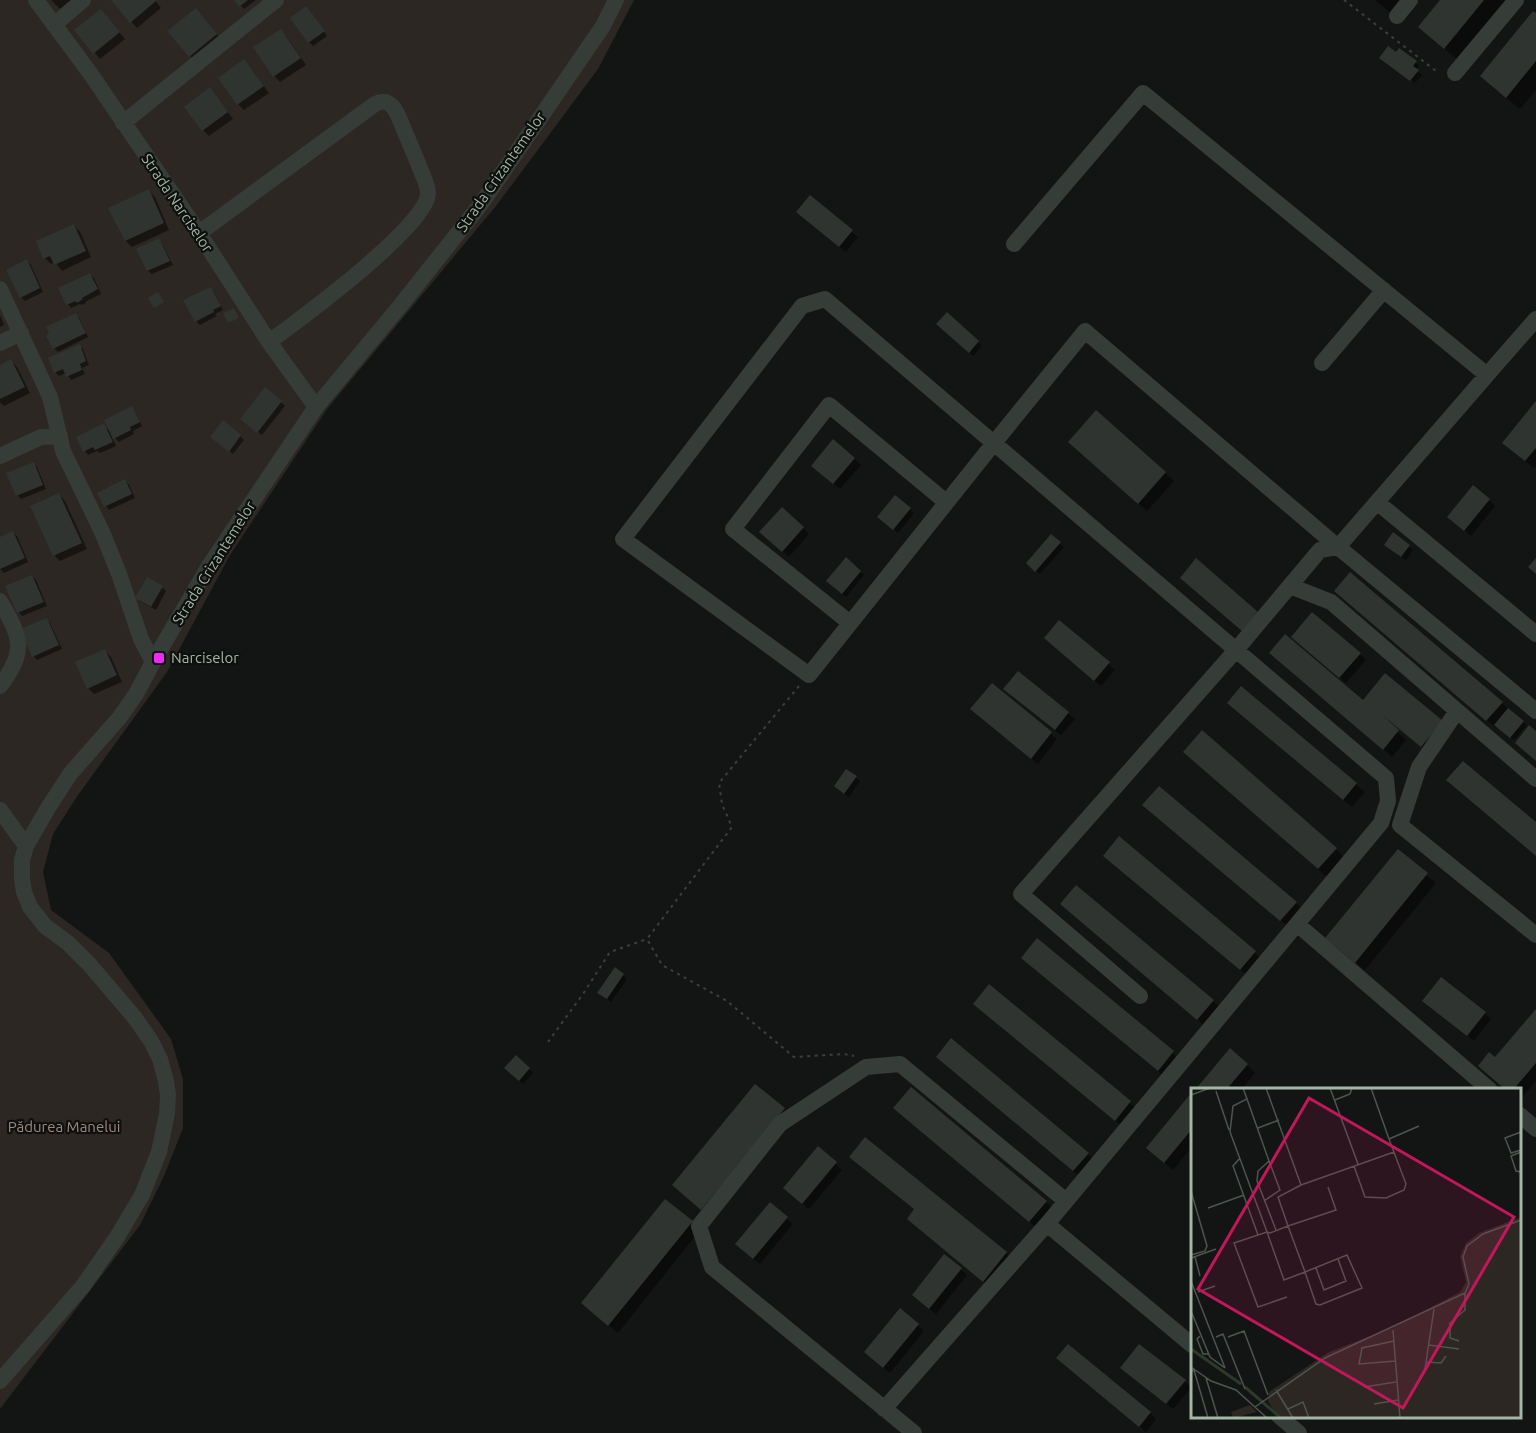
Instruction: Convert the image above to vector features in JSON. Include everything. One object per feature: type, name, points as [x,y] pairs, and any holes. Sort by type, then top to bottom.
[{"type":"street","name":"Strada Narciselor","points":[[36,0],[90,73],[199,233],[269,342],[316,407]]},
{"type":"street","points":[[54,25],[83,0]]},
{"type":"street","points":[[123,123],[276,0]]},
{"type":"street","name":"Strada Crizantemelor","points":[[0,1381],[83,1286],[117,1237],[142,1195],[159,1152],[167,1114],[168,1095],[160,1059],[135,1018],[89,964],[68,943],[45,926],[30,908],[22,878],[22,860],[26,846],[70,774],[120,717],[136,694],[209,566],[316,407],[481,204],[603,26],[615,0]]},
{"type":"street","points":[[1397,16],[1410,0]]},
{"type":"street","points":[[1455,73],[1516,0]]},
{"type":"street","points":[[1014,244],[1143,93],[1487,375]]},
{"type":"street","points":[[199,233],[375,104],[386,101],[392,104],[427,187],[426,201],[391,244],[332,295],[269,342]]},
{"type":"street","points":[[0,289],[50,397],[63,451],[103,534],[141,639],[153,662]]},
{"type":"street","points":[[1322,363],[1384,290]]},
{"type":"street","points":[[884,1409],[1047,1224],[1298,924],[1381,823],[1388,801],[1386,778],[994,443],[825,299],[802,306],[623,539],[809,675],[946,502],[994,443],[1085,331],[1338,547],[1536,711]]},
{"type":"street","points":[[1140,996],[1021,894],[1236,650],[1320,550],[1338,547],[1536,319]]},
{"type":"street","points":[[0,343],[21,333]]},
{"type":"street","points":[[850,622],[733,529],[829,405],[946,502]]},
{"type":"street","points":[[0,456],[41,437],[60,436]]},
{"type":"street","points":[[1377,501],[1536,634]]},
{"type":"street","points":[[1290,586],[1331,602],[1536,779]]},
{"type":"street","points":[[0,601],[14,626],[19,642],[14,667],[0,686]]},
{"type":"street","points":[[1457,711],[1419,767],[1400,825],[1536,935]]},
{"type":"street","points":[[0,810],[26,846]]},
{"type":"street","points":[[1298,924],[1489,1088]]},
{"type":"street","points":[[914,1433],[712,1267],[699,1226],[780,1124],[866,1067],[900,1064],[1066,1201]]},
{"type":"street","points":[[1521,1116],[1536,1129]]},
{"type":"street","points":[[1047,1224],[1191,1344]]},
{"type":"street","points":[[1281,1418],[1299,1433]]},
{"type":"path","points":[[1344,0],[1436,71]]},
{"type":"path","points":[[548,1042],[584,994],[610,952],[647,939],[732,827],[722,804],[719,783],[809,675]]},
{"type":"path","points":[[647,939],[662,965],[727,1000],[794,1058],[844,1054],[855,1056]]},
{"type":"green space","name":"Pădurea Manelui","points":[[0,0],[634,0],[598,69],[496,206],[327,409],[230,555],[167,672],[76,798],[53,834],[43,872],[51,910],[109,953],[171,1039],[183,1079],[183,1128],[164,1176],[140,1225],[0,1409]]},
{"type":"building","points":[[111,0],[155,0],[156,1],[130,23]]},
{"type":"building","points":[[234,0],[248,0],[239,7]]},
{"type":"building","points":[[1440,0],[1484,0],[1444,49],[1418,27]]},
{"type":"building","points":[[306,6],[325,31],[308,43],[290,18]]},
{"type":"building","points":[[196,8],[217,34],[189,57],[167,31]]},
{"type":"building","points":[[101,9],[120,32],[93,54],[74,30]]},
{"type":"building","points":[[1533,11],[1536,13],[1536,61],[1506,98],[1480,76]]},
{"type":"building","points":[[281,29],[301,58],[273,77],[253,47]]},
{"type":"building","points":[[1388,46],[1396,52],[1399,48],[1417,61],[1413,66],[1419,70],[1410,81],[1379,58]]},
{"type":"building","points":[[244,59],[264,86],[237,105],[218,78]]},
{"type":"building","points":[[210,87],[228,112],[202,131],[184,107]]},
{"type":"building","points":[[149,189],[164,223],[125,241],[108,208]]},
{"type":"building","points":[[810,195],[853,230],[839,247],[796,212]]},
{"type":"building","points":[[74,224],[86,251],[54,265],[50,256],[43,259],[36,241]]},
{"type":"building","points":[[159,238],[170,261],[147,271],[136,249]]},
{"type":"building","points":[[27,259],[40,288],[20,298],[6,270]]},
{"type":"building","points":[[90,273],[98,289],[77,303],[76,301],[66,305],[58,288]]},
{"type":"building","points":[[211,287],[221,306],[195,322],[183,300]]},
{"type":"building","points":[[158,292],[164,302],[154,308],[148,298]]},
{"type":"building","points":[[234,308],[239,318],[228,323],[223,313]]},
{"type":"building","points":[[947,312],[979,341],[969,353],[936,324]]},
{"type":"building","points":[[76,313],[86,333],[53,349],[46,336],[49,333],[46,327]]},
{"type":"building","points":[[80,344],[86,361],[80,364],[82,370],[66,377],[63,369],[54,373],[48,358]]},
{"type":"building","points":[[11,359],[25,387],[0,399],[0,365]]},
{"type":"building","points":[[265,387],[282,401],[257,433],[240,419]]},
{"type":"building","points":[[1536,401],[1536,448],[1525,461],[1502,443]]},
{"type":"building","points":[[132,406],[140,422],[130,427],[131,430],[113,439],[104,420]]},
{"type":"building","points":[[1096,410],[1166,472],[1138,504],[1068,442]]},
{"type":"building","points":[[223,420],[241,435],[229,452],[210,437]]},
{"type":"building","points":[[104,423],[113,442],[95,450],[93,447],[83,452],[76,437]]},
{"type":"building","points":[[833,439],[855,458],[833,484],[811,466]]},
{"type":"building","points":[[34,462],[43,485],[16,496],[6,473]]},
{"type":"building","points":[[125,479],[132,494],[104,507],[97,493]]},
{"type":"building","points":[[1473,485],[1490,499],[1464,531],[1447,517]]},
{"type":"building","points":[[59,493],[82,543],[53,556],[30,506]]},
{"type":"building","points":[[895,495],[911,508],[893,530],[877,517]]},
{"type":"building","points":[[782,507],[804,527],[782,552],[759,532]]},
{"type":"building","points":[[13,531],[25,558],[0,569],[0,537]]},
{"type":"building","points":[[1393,532],[1410,545],[1401,557],[1384,545]]},
{"type":"building","points":[[1051,534],[1061,542],[1035,572],[1026,563]]},
{"type":"building","points":[[846,557],[861,571],[842,594],[826,581]]},
{"type":"building","points":[[1196,558],[1258,612],[1242,631],[1180,578]]},
{"type":"building","points":[[1536,558],[1536,574],[1528,567]]},
{"type":"building","points":[[1350,572],[1503,702],[1486,721],[1334,591]]},
{"type":"building","points":[[32,575],[44,602],[17,613],[5,586]]},
{"type":"building","points":[[147,577],[163,586],[151,607],[135,598]]},
{"type":"building","points":[[1312,612],[1361,653],[1339,678],[1291,637]]},
{"type":"building","points":[[47,618],[59,645],[32,657],[20,629]]},
{"type":"building","points":[[1059,620],[1110,662],[1094,681],[1044,638]]},
{"type":"building","points":[[1285,634],[1363,700],[1385,673],[1443,721],[1421,747],[1381,714],[1399,730],[1383,750],[1269,653]]},
{"type":"building","points":[[105,649],[117,675],[87,689],[75,662]]},
{"type":"building","points":[[1018,671],[1069,712],[1055,730],[1003,689]]},
{"type":"building","points":[[992,683],[1052,732],[1031,759],[970,709]]},
{"type":"building","points":[[1241,686],[1357,783],[1343,800],[1227,703]]},
{"type":"building","points":[[1508,708],[1524,721],[1510,738],[1494,725]]},
{"type":"building","points":[[1529,725],[1536,731],[1536,761],[1515,743]]},
{"type":"building","points":[[1202,730],[1337,848],[1318,869],[1183,752]]},
{"type":"building","points":[[1463,761],[1536,822],[1536,856],[1446,780]]},
{"type":"building","points":[[846,769],[857,776],[844,794],[834,786]]},
{"type":"building","points":[[1159,786],[1297,902],[1280,921],[1142,805]]},
{"type":"building","points":[[1119,836],[1256,951],[1240,970],[1103,856]]},
{"type":"building","points":[[1398,849],[1428,873],[1355,963],[1325,938]]},
{"type":"building","points":[[1076,885],[1214,1000],[1197,1020],[1060,904]]},
{"type":"building","points":[[1037,938],[1174,1051],[1158,1071],[1021,958]]},
{"type":"building","points":[[615,967],[624,974],[607,999],[597,993]]},
{"type":"building","points":[[1441,977],[1486,1012],[1467,1036],[1422,1001]]},
{"type":"building","points":[[989,984],[1131,1101],[1115,1121],[973,1004]]},
{"type":"building","points":[[1536,1009],[1536,1063],[1515,1088],[1504,1088],[1478,1066],[1489,1052],[1495,1057]]},
{"type":"building","points":[[951,1038],[1089,1153],[1073,1171],[936,1057]]},
{"type":"building","points":[[1230,1048],[1248,1064],[1228,1088],[1197,1088]]},
{"type":"building","points":[[516,1055],[530,1068],[519,1081],[504,1068]]},
{"type":"building","points":[[755,1084],[785,1108],[701,1210],[672,1185]]},
{"type":"building","points":[[911,1087],[1047,1201],[1029,1222],[893,1108]]},
{"type":"building","points":[[1191,1093],[1191,1130],[1164,1163],[1146,1148]]},
{"type":"building","points":[[865,1137],[1007,1252],[983,1282],[907,1219],[914,1209],[849,1157]]},
{"type":"building","points":[[818,1146],[837,1162],[802,1204],[783,1188]]},
{"type":"building","points":[[665,1199],[693,1221],[608,1326],[581,1303]]},
{"type":"building","points":[[770,1202],[788,1217],[753,1259],[735,1244]]},
{"type":"building","points":[[944,1254],[962,1268],[929,1309],[912,1295]]},
{"type":"building","points":[[900,1308],[919,1324],[883,1368],[864,1352]]},
{"type":"building","points":[[1068,1344],[1151,1412],[1139,1427],[1056,1358]]},
{"type":"building","points":[[1139,1344],[1186,1380],[1166,1404],[1120,1368]]},
{"type":"place","name":"Narciselor","points":[[159,658]]}]
